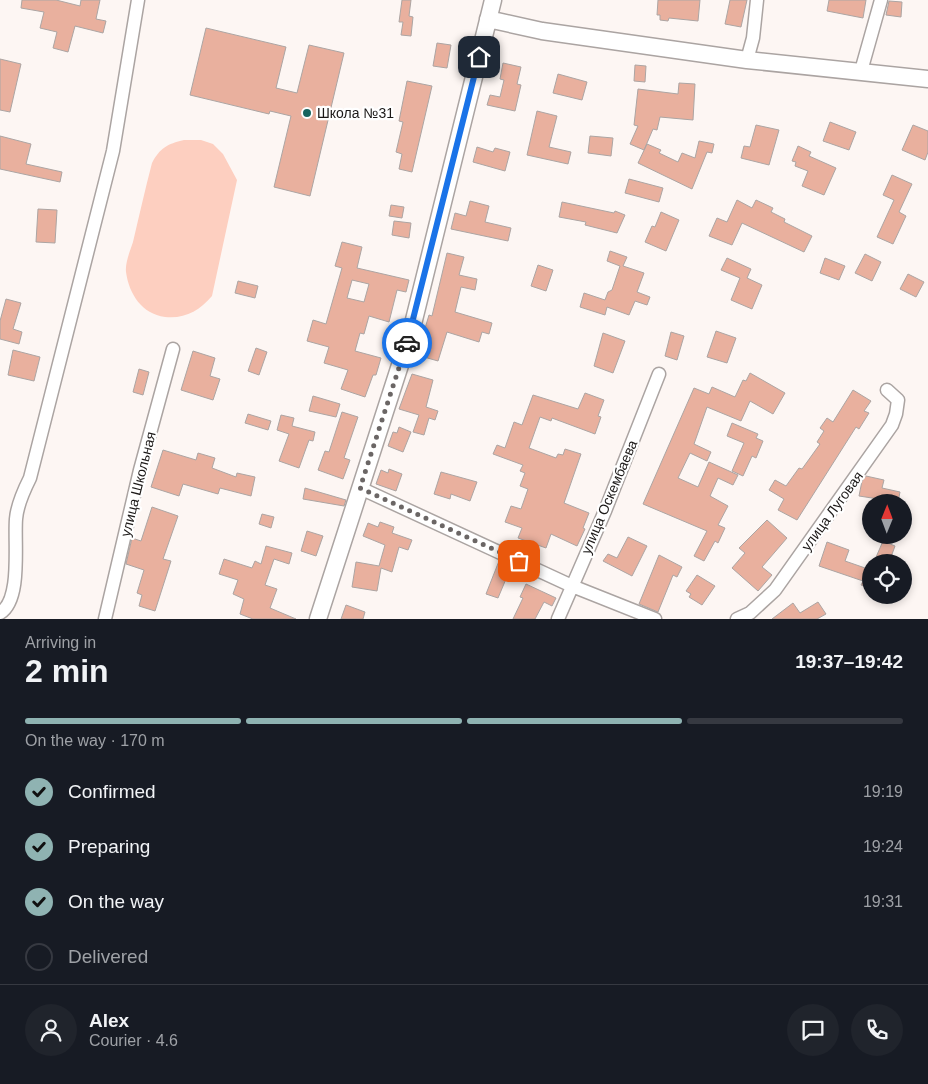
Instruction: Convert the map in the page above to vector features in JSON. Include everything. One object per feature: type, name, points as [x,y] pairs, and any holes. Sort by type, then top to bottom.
[{"type":"main road","points":[[318,619],[412,328],[493,0]]},
{"type":"main road","points":[[488,19],[542,31],[747,60],[928,79]]},
{"type":"street","points":[[0,613],[8,606],[14,588],[16,517],[24,490],[30,478],[113,151],[138,0]]},
{"type":"street","points":[[747,60],[753,38],[756,0]]},
{"type":"street","points":[[862,71],[881,0]]},
{"type":"street","name":"улица Школьная","points":[[104,619],[140,470],[173,349]]},
{"type":"street","name":"улица Оскембаева","points":[[558,619],[605,511],[659,374]]},
{"type":"street","name":"улица Луговая","points":[[737,619],[750,613],[775,590],[892,425],[898,400],[887,390]]},
{"type":"street","points":[[360,488],[572,586],[655,619]]},
{"type":"shaded area","points":[[184,140],[201,140],[213,144],[223,154],[237,180],[212,296],[191,313],[179,317],[165,317],[150,312],[138,302],[130,288],[126,265],[152,163],[165,147]]},
{"type":"building","points":[[22,0],[56,0],[80,6],[81,0],[100,0],[96,19],[106,21],[103,33],[75,26],[68,52],[53,48],[57,32],[40,28],[44,12],[21,8]]},
{"type":"building","points":[[402,0],[411,0],[409,16],[413,17],[411,36],[401,35],[403,22],[399,22]]},
{"type":"building","points":[[658,0],[700,0],[698,21],[669,18],[668,21],[660,20],[660,15],[657,15]]},
{"type":"building","points":[[730,0],[747,0],[741,27],[725,24]]},
{"type":"building","points":[[829,0],[866,0],[863,18],[827,11]]},
{"type":"building","points":[[889,1],[902,2],[901,17],[886,15]]},
{"type":"building","points":[[206,28],[286,47],[276,88],[297,93],[309,45],[344,53],[310,196],[274,187],[291,116],[270,111],[269,114],[190,95]]},
{"type":"building","points":[[437,43],[451,45],[447,68],[433,66]]},
{"type":"building","points":[[0,59],[21,64],[10,112],[0,110]]},
{"type":"building","points":[[503,63],[521,67],[517,84],[521,85],[515,111],[487,105],[490,95],[500,97],[504,80],[500,79]]},
{"type":"building","points":[[635,65],[646,66],[645,82],[634,81]]},
{"type":"building","points":[[558,74],[587,82],[582,100],[553,93]]},
{"type":"building","points":[[407,81],[432,86],[412,172],[399,169],[402,154],[396,152],[403,122],[399,121]]},
{"type":"building","points":[[679,83],[695,84],[693,120],[660,117],[657,130],[653,129],[644,150],[630,144],[638,126],[634,125],[638,89],[678,94]]},
{"type":"building","points":[[537,111],[557,116],[549,147],[571,152],[568,164],[527,155]]},
{"type":"building","points":[[830,122],[856,132],[849,150],[823,141]]},
{"type":"building","points":[[756,125],[779,130],[769,165],[741,158],[744,146],[750,147]]},
{"type":"building","points":[[913,125],[928,131],[928,152],[925,160],[902,150]]},
{"type":"building","points":[[0,136],[31,144],[26,164],[62,172],[60,182],[0,169]]},
{"type":"building","points":[[590,136],[613,138],[611,156],[588,153]]},
{"type":"building","points":[[699,141],[714,144],[712,153],[707,152],[692,189],[638,163],[647,144],[661,150],[659,153],[678,162],[682,153],[695,158]]},
{"type":"building","points":[[798,146],[811,152],[809,156],[836,168],[824,195],[802,186],[808,171],[795,166],[796,162],[792,161]]},
{"type":"building","points":[[477,147],[493,152],[495,148],[510,152],[505,171],[473,162]]},
{"type":"building","points":[[892,175],[912,184],[899,212],[906,216],[893,244],[877,237],[894,200],[883,195]]},
{"type":"building","points":[[629,179],[663,188],[659,202],[625,193]]},
{"type":"building","points":[[737,200],[752,208],[756,200],[773,208],[771,212],[785,219],[784,222],[812,236],[804,252],[742,223],[732,245],[709,236],[717,218],[727,222]]},
{"type":"building","points":[[470,201],[489,206],[485,222],[511,228],[508,241],[451,229],[455,213],[466,216]]},
{"type":"building","points":[[562,202],[614,213],[615,211],[625,215],[617,233],[585,225],[586,222],[559,217]]},
{"type":"building","points":[[391,205],[404,207],[402,218],[389,216]]},
{"type":"building","points":[[38,209],[57,210],[55,243],[36,242]]},
{"type":"building","points":[[661,212],[679,220],[666,251],[645,242],[652,226],[655,227]]},
{"type":"building","points":[[394,221],[411,223],[409,238],[392,235]]},
{"type":"building","points":[[342,242],[362,247],[357,268],[409,280],[406,292],[397,290],[389,322],[369,316],[364,334],[360,333],[355,351],[381,358],[376,375],[373,375],[365,397],[341,389],[348,370],[324,363],[329,347],[307,341],[313,320],[326,324],[342,268],[335,266]],"holes":[[[352,280],[369,284],[364,302],[347,298]]]},
{"type":"building","points":[[610,251],[627,257],[623,266],[644,273],[637,292],[650,297],[647,305],[635,301],[629,315],[607,307],[605,315],[580,307],[584,293],[605,300],[608,292],[612,290],[620,266],[607,261]]},
{"type":"building","points":[[447,253],[464,257],[459,275],[477,279],[475,290],[461,287],[455,312],[492,323],[489,334],[482,332],[479,342],[447,332],[438,361],[417,355],[429,315],[432,316]]},
{"type":"building","points":[[865,254],[881,262],[872,281],[855,273]]},
{"type":"building","points":[[727,258],[751,269],[747,278],[762,285],[752,309],[731,300],[740,278],[721,270]]},
{"type":"building","points":[[825,258],[845,266],[839,280],[820,273]]},
{"type":"building","points":[[538,265],[553,270],[546,291],[531,286]]},
{"type":"building","points":[[908,274],[924,282],[916,297],[900,289]]},
{"type":"building","points":[[238,281],[258,286],[255,298],[235,293]]},
{"type":"building","points":[[6,299],[21,303],[13,329],[22,332],[19,344],[0,339],[0,321]]},
{"type":"building","points":[[716,331],[736,338],[727,363],[707,357]]},
{"type":"building","points":[[671,332],[684,336],[677,360],[665,356]]},
{"type":"building","points":[[603,333],[625,341],[613,373],[594,366]]},
{"type":"building","points":[[256,348],[267,352],[259,375],[248,371]]},
{"type":"building","points":[[13,350],[40,357],[34,381],[8,375]]},
{"type":"building","points":[[193,351],[215,358],[210,376],[220,379],[213,400],[181,390]]},
{"type":"building","points":[[139,369],[149,372],[143,395],[133,392]]},
{"type":"building","points":[[750,373],[785,393],[773,414],[750,401],[741,421],[707,407],[694,444],[711,452],[707,461],[690,453],[678,478],[698,487],[709,462],[738,475],[733,485],[718,478],[710,496],[728,506],[718,525],[725,528],[718,543],[715,541],[704,561],[694,556],[707,531],[643,504],[694,388],[709,394],[712,387],[735,397],[743,380],[746,381]]},
{"type":"building","points":[[412,374],[433,380],[426,407],[438,411],[435,420],[429,418],[424,435],[413,432],[419,415],[399,409]]},
{"type":"building","points":[[853,390],[871,401],[864,411],[869,413],[859,429],[856,427],[797,520],[778,510],[784,499],[769,490],[775,480],[786,486],[799,468],[802,469],[820,444],[817,442],[824,431],[820,428],[827,418],[833,422]]},
{"type":"building","points":[[585,393],[604,400],[598,416],[601,417],[595,434],[552,418],[551,421],[540,417],[529,448],[556,458],[558,454],[563,455],[565,449],[581,454],[564,503],[589,513],[583,528],[585,529],[577,546],[551,534],[546,548],[518,538],[522,528],[505,522],[511,506],[521,509],[528,489],[520,486],[525,473],[520,471],[523,465],[493,454],[497,445],[505,448],[514,422],[522,425],[533,395],[578,409]]},
{"type":"building","points":[[313,396],[340,404],[336,417],[309,411]]},
{"type":"building","points":[[342,412],[358,417],[344,458],[350,460],[343,479],[318,470],[325,451],[329,452]]},
{"type":"building","points":[[248,414],[271,421],[268,430],[245,423]]},
{"type":"building","points":[[281,415],[294,418],[292,426],[315,432],[313,441],[309,440],[299,468],[279,461],[289,434],[277,430]]},
{"type":"building","points":[[732,423],[758,434],[756,438],[763,441],[756,458],[752,456],[743,476],[732,471],[744,443],[727,436]]},
{"type":"building","points":[[399,427],[411,432],[403,452],[388,446],[393,432],[397,433]]},
{"type":"building","points":[[163,450],[196,460],[198,453],[215,458],[212,468],[236,477],[237,473],[255,477],[251,496],[220,488],[218,494],[183,484],[179,496],[151,487]]},
{"type":"building","points":[[389,469],[402,474],[396,491],[376,484],[381,470],[388,473]]},
{"type":"building","points":[[441,472],[477,482],[470,501],[451,494],[450,499],[434,494]]},
{"type":"building","points":[[866,476],[884,480],[882,488],[900,492],[900,494],[862,494],[862,496],[859,496],[862,481]]},
{"type":"building","points":[[305,488],[346,500],[344,506],[303,499]]},
{"type":"building","points":[[152,507],[178,516],[163,559],[171,561],[155,611],[139,606],[142,595],[137,593],[144,570],[126,564],[132,538],[141,541]]},
{"type":"building","points":[[262,514],[274,517],[271,528],[259,524]]},
{"type":"building","points":[[767,520],[787,538],[762,567],[772,575],[758,591],[732,568],[745,553],[739,548]]},
{"type":"building","points":[[380,522],[394,527],[392,533],[412,540],[408,550],[399,547],[392,572],[381,568],[377,591],[352,587],[356,562],[379,566],[385,545],[363,536],[368,523],[378,527]]},
{"type":"building","points":[[307,531],[323,536],[316,556],[301,551]]},
{"type":"building","points":[[628,537],[647,546],[632,576],[603,561],[608,554],[617,558]]},
{"type":"building","points":[[827,542],[849,550],[845,561],[862,567],[862,581],[819,566]]},
{"type":"building","points":[[882,544],[895,546],[892,554],[877,554]]},
{"type":"building","points":[[266,546],[292,553],[289,564],[274,559],[265,585],[277,589],[270,608],[296,619],[253,619],[240,614],[244,599],[233,594],[238,580],[219,574],[224,559],[252,568],[255,561],[261,564]]},
{"type":"building","points":[[659,555],[682,567],[677,577],[673,575],[658,612],[639,604]]},
{"type":"building","points":[[499,561],[511,567],[498,598],[486,594]]},
{"type":"building","points":[[697,575],[715,586],[702,605],[689,597],[691,594],[686,591]]},
{"type":"building","points":[[526,584],[556,598],[552,606],[544,602],[535,619],[513,619],[523,598],[520,597]]},
{"type":"building","points":[[818,602],[826,614],[817,619],[772,619],[793,603],[800,613]]},
{"type":"building","points":[[346,605],[365,612],[363,619],[341,619]]},
{"type":"way so far","points":[[407,343],[360,488],[519,561]]},
{"type":"place","name":"Школа №31","points":[[307,113]]},
{"type":"route","points":[[407,343],[479,57]]}]
